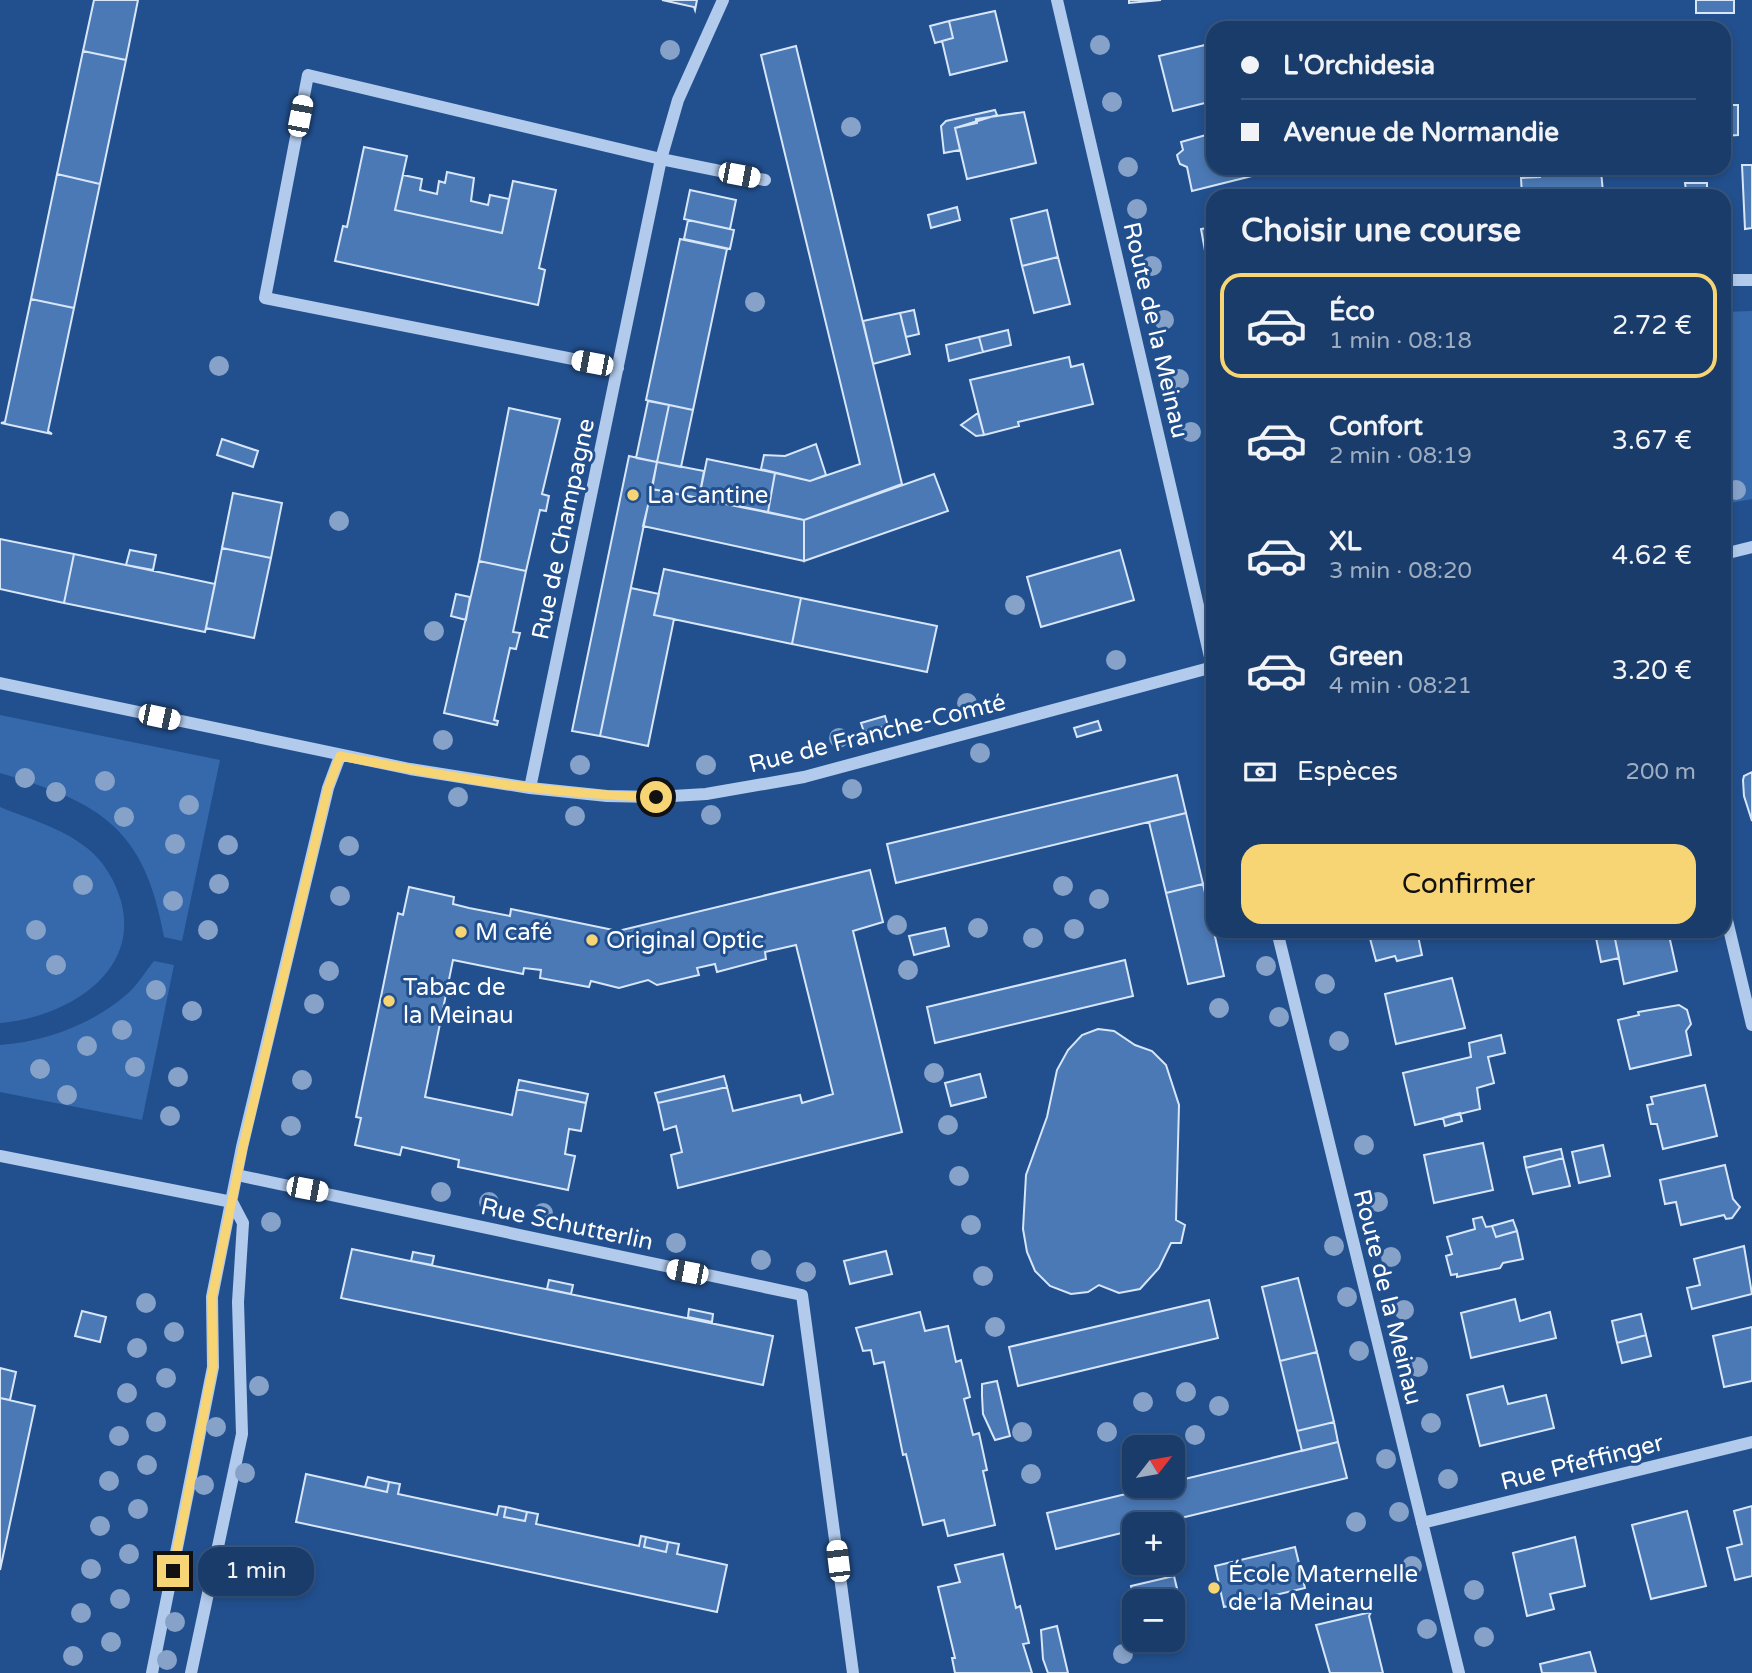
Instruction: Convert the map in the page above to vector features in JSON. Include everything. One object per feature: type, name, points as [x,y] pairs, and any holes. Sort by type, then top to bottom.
[{"type":"street","name":"Rue de Champagne","points":[[530,788],[661,159],[678,100],[723,0]]},
{"type":"street","name":"Route de la Meinau","points":[[1058,0],[1206,638]]},
{"type":"street","points":[[618,368],[265,298],[307,75],[661,159],[765,180]]},
{"type":"street","points":[[1731,280],[1752,280]]},
{"type":"street","points":[[1731,552],[1752,547]]},
{"type":"street","name":"Rue de Franche-Comté","points":[[0,683],[340,756],[530,788],[607,796],[656,797],[753,788],[804,777],[1206,670]]},
{"type":"street","points":[[152,1673],[213,1367],[212,1297],[237,1175],[328,788],[340,756]]},
{"type":"street","points":[[1731,935],[1752,1025]]},
{"type":"street","name":"Route de la Meinau","points":[[1279,938],[1459,1673]]},
{"type":"street","points":[[0,1156],[232,1202]]},
{"type":"street","name":"Rue Schutterlin","points":[[237,1175],[802,1295],[853,1673]]},
{"type":"street","points":[[191,1673],[242,1434],[238,1302],[243,1223],[232,1202]]},
{"type":"street","name":"Rue Pfeffinger","points":[[1422,1523],[1752,1442]]},
{"type":"shaded area","points":[[1752,311],[1752,499],[1731,503],[1731,312]]},
{"type":"shaded area","points":[[0,715],[220,760],[182,941],[164,937],[156,900],[144,869],[130,845],[112,825],[91,809],[65,796],[0,773]]},
{"type":"shaded area","points":[[0,807],[56,829],[93,853],[104,865],[116,886],[124,927],[119,951],[108,971],[92,988],[71,1002],[48,1012],[0,1023]]},
{"type":"shaded area","points":[[154,961],[174,965],[142,1120],[0,1092],[0,1045],[51,1036],[99,1015],[130,991]]},
{"type":"building","points":[[94,0],[138,0],[126,60],[83,51]]},
{"type":"building","points":[[662,0],[697,0],[695,10],[694,7]]},
{"type":"building","points":[[1129,0],[1161,0],[1129,3]]},
{"type":"building","points":[[1696,0],[1734,0],[1734,13],[1696,13]]},
{"type":"building","points":[[995,11],[1007,61],[950,75],[942,41],[953,38],[949,21]]},
{"type":"building","points":[[949,21],[953,38],[935,43],[930,26]]},
{"type":"building","points":[[1206,45],[1206,103],[1173,111],[1159,56]]},
{"type":"building","points":[[796,46],[902,484],[804,520],[768,512],[775,473],[810,481],[860,464],[761,55]]},
{"type":"building","points":[[83,51],[126,60],[100,184],[57,174]]},
{"type":"building","points":[[1731,105],[1738,105],[1738,135],[1731,136]]},
{"type":"building","points":[[995,110],[997,115],[955,128],[960,150],[944,153],[941,126],[946,121]]},
{"type":"building","points":[[1024,112],[1036,163],[967,179],[955,128],[977,123],[976,119]]},
{"type":"building","points":[[1206,135],[1206,175],[1256,175],[1192,191],[1187,167],[1180,164],[1177,155],[1183,150],[1181,142]]},
{"type":"building","points":[[364,147],[407,156],[395,210],[502,233],[513,181],[556,190],[539,268],[545,270],[538,305],[335,261],[343,226],[347,227]]},
{"type":"building","points":[[1742,165],[1752,165],[1752,228],[1745,229]]},
{"type":"building","points":[[447,172],[474,178],[471,201],[488,205],[490,195],[509,199],[502,233],[395,210],[403,175],[422,179],[420,190],[437,194],[439,181],[445,183]]},
{"type":"building","points":[[57,174],[100,184],[74,308],[31,299]]},
{"type":"building","points":[[1601,175],[1603,189],[1522,189],[1521,178]]},
{"type":"building","points":[[1685,183],[1707,183],[1707,189],[1686,189]]},
{"type":"building","points":[[690,190],[736,200],[730,229],[684,219]]},
{"type":"building","points":[[957,207],[960,220],[931,228],[928,215]]},
{"type":"building","points":[[1047,210],[1058,257],[1022,266],[1011,219]]},
{"type":"building","points":[[688,220],[734,230],[730,249],[684,239]]},
{"type":"building","points":[[1206,228],[1206,256],[1201,229]]},
{"type":"building","points":[[680,239],[727,249],[693,410],[646,400]]},
{"type":"building","points":[[1058,257],[1070,304],[1034,313],[1022,266]]},
{"type":"building","points":[[31,299],[74,308],[48,431],[52,434],[1,423],[5,422]]},
{"type":"building","points":[[914,310],[919,334],[906,337],[900,313]]},
{"type":"building","points":[[900,313],[910,354],[873,364],[863,321]]},
{"type":"building","points":[[1008,330],[1011,345],[983,352],[979,337]]},
{"type":"building","points":[[979,337],[983,352],[949,361],[946,345]]},
{"type":"building","points":[[1069,357],[1071,367],[1083,364],[1093,404],[1018,422],[1019,426],[984,435],[970,380]]},
{"type":"building","points":[[648,401],[669,405],[657,462],[636,458]]},
{"type":"building","points":[[669,405],[693,410],[681,467],[657,462]]},
{"type":"building","points":[[509,408],[560,419],[542,494],[549,496],[546,511],[540,510],[526,571],[479,561]]},
{"type":"building","points":[[978,413],[984,435],[976,436],[961,425]]},
{"type":"building","points":[[222,439],[258,451],[253,467],[217,455]]},
{"type":"building","points":[[816,444],[826,475],[810,481],[761,469],[764,455],[785,456]]},
{"type":"building","points":[[629,456],[657,462],[600,736],[572,731]]},
{"type":"building","points":[[707,459],[775,473],[768,512],[699,498]]},
{"type":"building","points":[[657,462],[704,471],[699,498],[652,489]]},
{"type":"building","points":[[934,474],[948,511],[804,561],[804,520]]},
{"type":"building","points":[[652,489],[804,520],[804,561],[643,526]]},
{"type":"building","points":[[233,493],[282,503],[271,558],[222,548]]},
{"type":"building","points":[[0,539],[74,554],[64,603],[0,589]]},
{"type":"building","points":[[222,548],[271,558],[254,638],[206,628]]},
{"type":"building","points":[[130,550],[156,555],[153,570],[126,565]]},
{"type":"building","points":[[1120,550],[1134,600],[1041,627],[1027,577]]},
{"type":"building","points":[[74,554],[215,584],[205,632],[64,603]]},
{"type":"building","points":[[479,561],[526,571],[513,632],[520,633],[516,649],[510,648],[494,720],[498,721],[497,725],[444,713]]},
{"type":"building","points":[[664,569],[801,598],[792,644],[654,615]]},
{"type":"building","points":[[631,588],[659,594],[654,615],[674,619],[648,746],[600,736]]},
{"type":"building","points":[[456,594],[470,597],[466,620],[451,616]]},
{"type":"building","points":[[801,598],[937,626],[927,672],[792,644]]},
{"type":"building","points":[[885,716],[888,726],[864,732],[861,723]]},
{"type":"building","points":[[1098,721],[1101,730],[1077,737],[1074,728]]},
{"type":"building","points":[[1752,772],[1752,821],[1744,796],[1743,780],[1744,776]]},
{"type":"building","points":[[1177,775],[1186,813],[896,883],[887,844]]},
{"type":"building","points":[[1186,813],[1203,884],[1166,893],[1149,822]]},
{"type":"building","points":[[870,870],[883,922],[853,931],[902,1132],[678,1188],[671,1155],[682,1152],[676,1126],[664,1130],[658,1103],[727,1087],[733,1111],[800,1095],[802,1103],[833,1094],[796,945],[765,952],[766,959],[717,972],[715,964],[697,968],[699,975],[657,985],[648,980],[619,988],[591,981],[589,987],[540,978],[541,970],[524,968],[523,974],[453,960],[425,1097],[512,1115],[517,1089],[586,1103],[581,1131],[569,1129],[565,1154],[575,1156],[568,1190],[458,1167],[459,1160],[402,1147],[400,1155],[355,1145],[361,1118],[356,1117],[398,913],[403,915],[409,887],[454,897],[453,904],[469,908],[510,916],[511,909],[618,931]]},
{"type":"building","points":[[1203,884],[1206,897],[1206,938],[1215,938],[1224,976],[1188,984],[1166,893]]},
{"type":"building","points":[[945,928],[949,946],[914,955],[909,936]]},
{"type":"building","points":[[1370,938],[1418,938],[1422,955],[1397,961],[1395,956],[1376,961]]},
{"type":"building","points":[[1596,938],[1615,938],[1619,958],[1601,962]]},
{"type":"building","points":[[1615,938],[1670,938],[1677,971],[1624,984]]},
{"type":"building","points":[[1125,960],[1133,996],[935,1043],[927,1007]]},
{"type":"building","points":[[1452,978],[1465,1028],[1396,1044],[1385,994]]},
{"type":"building","points":[[1679,1005],[1687,1010],[1691,1024],[1686,1031],[1691,1055],[1630,1069],[1618,1020],[1639,1015],[1638,1012]]},
{"type":"building","points":[[1098,1029],[1114,1031],[1135,1045],[1152,1051],[1166,1065],[1179,1105],[1176,1220],[1185,1225],[1181,1243],[1171,1243],[1159,1268],[1140,1289],[1119,1293],[1099,1285],[1088,1292],[1071,1294],[1050,1286],[1035,1271],[1027,1252],[1023,1229],[1026,1175],[1047,1117],[1057,1070],[1068,1050],[1082,1035]]},
{"type":"building","points":[[1501,1035],[1505,1053],[1488,1057],[1494,1083],[1477,1088],[1480,1109],[1415,1125],[1403,1073],[1471,1057],[1469,1043]]},
{"type":"building","points":[[980,1074],[986,1097],[951,1106],[945,1083]]},
{"type":"building","points":[[724,1076],[727,1087],[658,1103],[655,1093]]},
{"type":"building","points":[[519,1080],[588,1094],[586,1103],[517,1089]]},
{"type":"building","points":[[1705,1085],[1717,1136],[1663,1149],[1657,1124],[1651,1124],[1647,1105],[1653,1104],[1651,1097]]},
{"type":"building","points":[[1460,1113],[1462,1121],[1445,1126],[1443,1118]]},
{"type":"building","points":[[1483,1143],[1493,1190],[1434,1203],[1424,1155]]},
{"type":"building","points":[[1603,1145],[1610,1176],[1579,1183],[1572,1152]]},
{"type":"building","points":[[1561,1149],[1563,1158],[1526,1168],[1524,1157]]},
{"type":"building","points":[[1563,1158],[1570,1186],[1533,1194],[1526,1168]]},
{"type":"building","points":[[1725,1165],[1733,1199],[1740,1207],[1732,1218],[1726,1219],[1724,1215],[1681,1225],[1676,1202],[1665,1204],[1660,1180]]},
{"type":"building","points":[[1482,1217],[1486,1227],[1492,1226],[1496,1237],[1517,1231],[1523,1259],[1503,1263],[1500,1268],[1457,1277],[1457,1274],[1451,1275],[1446,1256],[1452,1254],[1447,1237],[1475,1229],[1473,1219]]},
{"type":"building","points":[[1513,1220],[1517,1231],[1496,1237],[1492,1226]]},
{"type":"building","points":[[1744,1246],[1752,1294],[1692,1309],[1687,1288],[1700,1285],[1694,1259]]},
{"type":"building","points":[[352,1249],[773,1336],[763,1385],[341,1298]]},
{"type":"building","points":[[886,1251],[892,1274],[850,1284],[844,1261]]},
{"type":"building","points":[[413,1252],[434,1256],[432,1265],[411,1261]]},
{"type":"building","points":[[1298,1278],[1317,1352],[1280,1361],[1262,1287]]},
{"type":"building","points":[[549,1280],[573,1285],[571,1294],[547,1289]]},
{"type":"building","points":[[1515,1299],[1520,1321],[1550,1312],[1556,1338],[1471,1358],[1461,1313]]},
{"type":"building","points":[[1209,1300],[1218,1338],[1018,1386],[1009,1347]]},
{"type":"building","points":[[689,1309],[713,1314],[712,1322],[688,1317]]},
{"type":"building","points":[[82,1311],[106,1317],[100,1342],[75,1336]]},
{"type":"building","points":[[920,1312],[925,1331],[948,1326],[956,1362],[961,1360],[970,1397],[964,1399],[973,1435],[979,1433],[987,1470],[983,1471],[995,1525],[948,1536],[944,1520],[923,1525],[906,1454],[903,1455],[884,1362],[874,1364],[871,1350],[863,1351],[856,1328]]},
{"type":"building","points":[[1641,1314],[1646,1335],[1617,1343],[1612,1321]]},
{"type":"building","points":[[1752,1327],[1752,1381],[1724,1387],[1713,1336]]},
{"type":"building","points":[[1646,1335],[1651,1356],[1622,1363],[1617,1343]]},
{"type":"building","points":[[1317,1352],[1334,1422],[1297,1431],[1280,1361]]},
{"type":"building","points":[[0,1368],[16,1372],[10,1400],[0,1398]]},
{"type":"building","points":[[997,1381],[1010,1436],[995,1440],[983,1414],[982,1384]]},
{"type":"building","points":[[1503,1386],[1508,1404],[1546,1395],[1554,1428],[1480,1446],[1467,1395]]},
{"type":"building","points":[[0,1398],[35,1406],[0,1570]]},
{"type":"building","points":[[1334,1422],[1338,1442],[1302,1451],[1297,1431]]},
{"type":"building","points":[[1338,1442],[1347,1478],[1185,1517],[1185,1512],[1122,1512],[1122,1533],[1056,1549],[1047,1513],[1122,1495],[1122,1498],[1185,1498],[1185,1479]]},
{"type":"building","points":[[306,1474],[387,1492],[389,1482],[400,1484],[398,1494],[497,1515],[499,1506],[506,1507],[504,1517],[525,1521],[527,1512],[538,1514],[536,1524],[639,1546],[641,1536],[646,1537],[644,1547],[666,1552],[668,1542],[679,1544],[677,1554],[727,1565],[717,1612],[296,1522]]},
{"type":"building","points":[[368,1477],[389,1482],[387,1492],[365,1487]]},
{"type":"building","points":[[1752,1506],[1752,1576],[1735,1580],[1727,1548],[1742,1544],[1734,1511]]},
{"type":"building","points":[[506,1507],[527,1512],[525,1521],[504,1517]]},
{"type":"building","points":[[1687,1511],[1706,1586],[1651,1599],[1632,1525]]},
{"type":"building","points":[[646,1537],[668,1542],[666,1552],[644,1547]]},
{"type":"building","points":[[1575,1537],[1585,1586],[1550,1594],[1554,1609],[1527,1616],[1513,1553]]},
{"type":"building","points":[[1295,1547],[1305,1588],[1224,1607],[1215,1566]]},
{"type":"building","points":[[1003,1554],[1016,1608],[1020,1606],[1029,1643],[1023,1644],[1032,1673],[955,1673],[952,1658],[955,1658],[938,1587],[960,1582],[955,1565]]},
{"type":"building","points":[[1174,1576],[1177,1589],[1132,1589],[1131,1586]]},
{"type":"building","points":[[1371,1612],[1369,1616],[1383,1673],[1330,1673],[1316,1625]]},
{"type":"building","points":[[1057,1626],[1068,1673],[1048,1673],[1043,1659],[1041,1630]]},
{"type":"building","points":[[1590,1652],[1596,1673],[1542,1673],[1540,1664]]},
{"type":"place","name":"La Cantine","points":[[633,495]]},
{"type":"place","name":"M café","points":[[461,932]]},
{"type":"place","name":"Original Optic","points":[[592,940]]},
{"type":"place","name":"Tabac de la Meinau","points":[[389,1001]]},
{"type":"place","name":"École Maternelle de la Meinau","points":[[1214,1588]]},
{"type":"route","points":[[173,1571],[213,1367],[212,1297],[243,1147],[328,788],[340,756],[530,788],[607,796],[656,797]]}]
